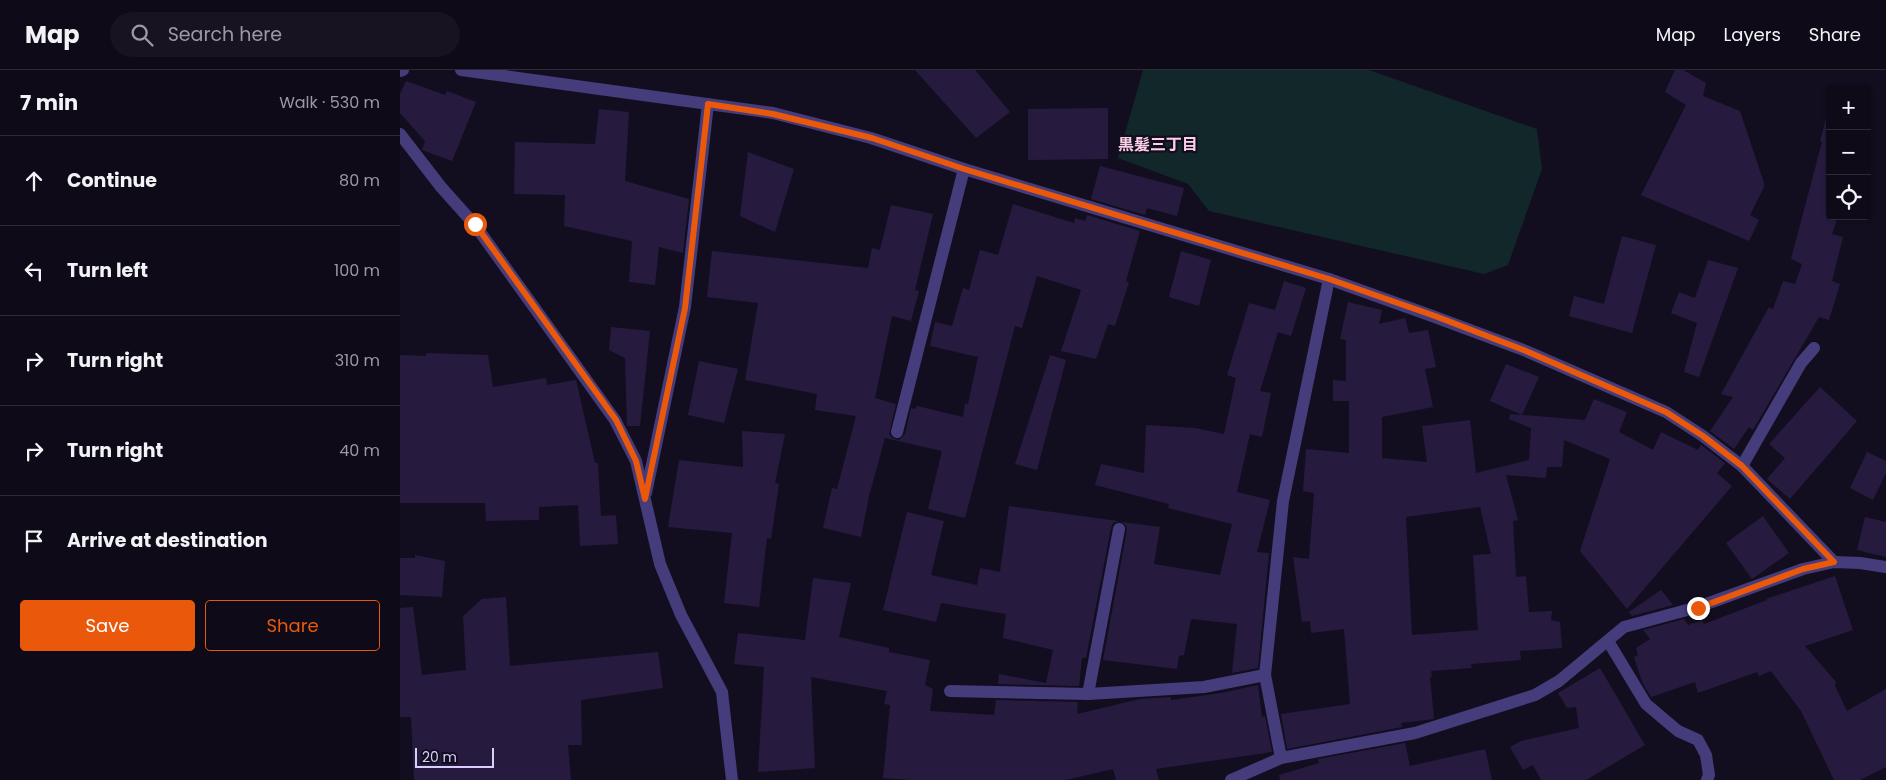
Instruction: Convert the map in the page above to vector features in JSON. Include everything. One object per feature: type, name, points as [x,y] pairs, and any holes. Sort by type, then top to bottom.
[{"type":"street","points":[[461,70],[773,114],[872,138],[964,169],[1329,279],[1435,316],[1526,351],[1666,412],[1703,436],[1742,466],[1834,562]]},
{"type":"street","points":[[645,499],[685,308],[708,104]]},
{"type":"street","points":[[400,134],[441,187],[475,224],[616,420],[636,461],[664,573],[681,615],[722,692],[732,780]]},
{"type":"street","points":[[897,432],[964,169]]},
{"type":"street","points":[[1281,758],[1265,675],[1283,501],[1329,279]]},
{"type":"street","points":[[1742,466],[1800,363],[1814,348]]},
{"type":"street","points":[[1088,694],[1119,529]]},
{"type":"street","points":[[1231,780],[1281,758],[1415,733],[1534,695],[1559,681],[1624,627],[1698,608],[1803,569],[1834,562],[1860,563],[1886,568]]},
{"type":"street","points":[[1608,641],[1646,704],[1678,731],[1698,740],[1706,755],[1707,780]]},
{"type":"street","points":[[950,691],[1088,694],[1204,687],[1265,675]]},
{"type":"green space","points":[[1143,70],[1369,70],[1537,129],[1542,169],[1508,265],[1484,274],[1209,211],[1188,184],[1118,158]]},
{"type":"building","points":[[915,70],[975,70],[1010,112],[976,138]]},
{"type":"building","points":[[1675,70],[1683,70],[1706,83],[1703,96],[1740,111],[1764,183],[1764,187],[1750,215],[1759,220],[1749,241],[1641,195],[1686,105],[1665,92]]},
{"type":"building","points":[[406,81],[445,95],[447,91],[476,102],[452,161],[422,150],[425,141],[400,113],[400,94]]},
{"type":"building","points":[[1108,108],[1108,159],[1028,160],[1028,109]]},
{"type":"building","points":[[599,109],[629,112],[625,181],[689,199],[683,253],[659,247],[655,285],[629,282],[632,241],[564,226],[565,195],[514,194],[515,142],[595,144]]},
{"type":"building","points":[[1826,118],[1826,220],[1837,220],[1832,234],[1843,237],[1832,281],[1840,284],[1829,320],[1819,317],[1753,430],[1749,427],[1734,449],[1710,431],[1733,397],[1721,394],[1769,307],[1773,309],[1783,281],[1795,284],[1802,264],[1791,259],[1822,142],[1820,141]]},
{"type":"building","points":[[748,152],[794,169],[775,232],[740,216]]},
{"type":"building","points":[[1100,166],[1184,188],[1177,216],[1147,208],[1145,215],[1091,199]]},
{"type":"building","points":[[1013,204],[1074,223],[1075,218],[1085,221],[1087,215],[1140,231],[1126,281],[1129,282],[1115,326],[1108,324],[1096,359],[1061,351],[1081,290],[1037,276],[1022,328],[1015,326],[965,518],[928,509],[942,451],[885,438],[869,496],[861,537],[823,528],[832,488],[837,489],[856,416],[815,410],[817,394],[745,380],[758,303],[707,297],[712,251],[868,268],[872,248],[880,250],[891,205],[933,214],[915,290],[919,291],[911,321],[892,316],[875,398],[896,404],[889,434],[892,438],[899,440],[905,434],[911,408],[916,409],[917,406],[963,417],[965,403],[968,404],[978,357],[930,346],[935,322],[952,326],[963,288],[969,290],[980,250],[998,255]]},
{"type":"building","points":[[1622,236],[1656,245],[1632,333],[1569,316],[1574,296],[1604,304]]},
{"type":"building","points":[[1181,251],[1211,260],[1199,306],[1169,297]]},
{"type":"building","points":[[1708,260],[1738,268],[1699,377],[1684,372],[1697,323],[1671,313],[1679,292],[1695,298]]},
{"type":"building","points":[[1284,281],[1306,288],[1291,336],[1278,332],[1260,391],[1271,393],[1262,437],[1250,434],[1237,492],[1270,500],[1257,552],[1269,553],[1258,668],[1232,673],[1237,624],[1191,619],[1184,655],[1179,656],[1177,669],[1103,660],[1127,530],[1122,522],[1160,527],[1154,564],[1220,575],[1232,524],[1168,508],[1169,504],[1095,485],[1101,464],[1144,473],[1146,425],[1195,428],[1224,434],[1236,378],[1227,375],[1249,303],[1275,310]]},
{"type":"building","points":[[1348,302],[1382,310],[1379,324],[1405,318],[1409,333],[1428,330],[1436,367],[1425,369],[1433,407],[1382,417],[1382,458],[1427,462],[1422,426],[1470,420],[1476,473],[1529,460],[1531,428],[1509,419],[1510,414],[1585,420],[1594,399],[1627,412],[1619,432],[1653,450],[1661,432],[1698,450],[1701,445],[1725,463],[1717,473],[1732,486],[1627,609],[1580,551],[1610,459],[1564,440],[1562,467],[1547,467],[1546,478],[1506,475],[1518,520],[1513,521],[1516,577],[1526,576],[1529,612],[1552,611],[1551,620],[1560,622],[1562,648],[1520,651],[1521,660],[1471,664],[1472,668],[1431,671],[1434,719],[1401,723],[1402,727],[1287,749],[1281,714],[1350,704],[1344,629],[1311,633],[1310,621],[1302,622],[1293,557],[1309,559],[1314,493],[1303,491],[1306,449],[1349,453],[1349,401],[1333,401],[1333,380],[1346,381],[1346,340],[1340,339]],"holes":[[[1480,507],[1491,554],[1473,555],[1478,630],[1412,635],[1406,517]]]},
{"type":"building","points":[[611,327],[650,331],[640,426],[627,426],[625,358],[609,350]]},
{"type":"building","points":[[426,353],[488,355],[493,387],[546,378],[547,385],[576,380],[595,463],[598,463],[601,516],[616,515],[618,544],[580,546],[578,505],[539,507],[539,520],[486,521],[485,503],[400,503],[400,355],[426,356]]},
{"type":"building","points":[[1050,355],[1066,360],[1037,470],[1015,464]]},
{"type":"building","points":[[699,361],[738,369],[724,423],[688,415]]},
{"type":"building","points":[[1506,364],[1539,377],[1522,415],[1490,401]]},
{"type":"building","points":[[1820,387],[1857,421],[1790,499],[1767,479],[1785,458],[1769,444]]},
{"type":"building","points":[[742,431],[785,434],[775,483],[779,484],[771,539],[767,538],[759,607],[724,603],[732,533],[668,527],[679,460],[743,467]]},
{"type":"building","points":[[1867,452],[1886,461],[1886,473],[1873,500],[1850,488]]},
{"type":"building","points":[[1009,506],[1118,521],[1113,523],[1111,528],[1086,658],[1082,658],[1079,686],[998,684],[999,674],[1046,683],[1053,650],[1003,638],[1006,614],[941,603],[936,622],[883,610],[907,512],[944,521],[931,575],[977,585],[980,568],[1000,572]]},
{"type":"building","points":[[1763,516],[1789,553],[1752,579],[1726,543]]},
{"type":"building","points":[[1865,517],[1886,522],[1886,557],[1857,550]]},
{"type":"building","points":[[415,555],[445,561],[442,597],[400,595],[400,558],[415,558]]},
{"type":"building","points":[[1835,576],[1853,630],[1805,646],[1836,682],[1835,686],[1847,711],[1886,689],[1886,767],[1860,780],[1834,780],[1801,711],[1771,671],[1759,676],[1757,672],[1698,693],[1695,682],[1651,697],[1642,682],[1634,657],[1638,655],[1636,648],[1650,639],[1643,630],[1684,619],[1688,625],[1702,620],[1704,624],[1766,599]]},
{"type":"building","points":[[813,578],[851,583],[839,637],[889,648],[889,652],[930,660],[925,685],[933,689],[930,711],[994,715],[996,700],[1078,702],[1077,714],[1140,699],[1171,697],[1171,700],[1221,693],[1258,685],[1262,717],[1265,716],[1272,752],[1156,769],[1159,780],[1116,780],[1113,769],[1066,780],[911,780],[883,778],[890,705],[884,704],[887,691],[811,677],[815,768],[758,772],[764,667],[734,664],[738,633],[805,640]]},
{"type":"building","points":[[1661,590],[1673,605],[1632,616],[1629,612]]},
{"type":"building","points":[[506,597],[510,666],[658,652],[663,688],[581,700],[582,745],[568,745],[571,780],[414,780],[411,717],[400,717],[400,608],[413,607],[422,675],[466,670],[463,616],[482,599]]},
{"type":"building","points":[[1600,668],[1645,745],[1586,780],[1541,780],[1533,765],[1523,770],[1510,747],[1521,741],[1579,728],[1576,707],[1567,708],[1558,693]]},
{"type":"building","points":[[1405,743],[1410,766],[1485,749],[1492,780],[1280,780],[1279,775],[1319,763],[1318,759]]},
{"type":"district","name":"黒髪三丁目","points":[[1158,144]]},
{"type":"route","points":[[475,224],[616,420],[636,461],[645,499],[685,308],[708,104],[721,105],[773,114],[872,138],[964,169],[1329,279],[1435,316],[1526,351],[1666,412],[1703,436],[1742,466],[1834,562],[1803,569],[1698,608]]}]
